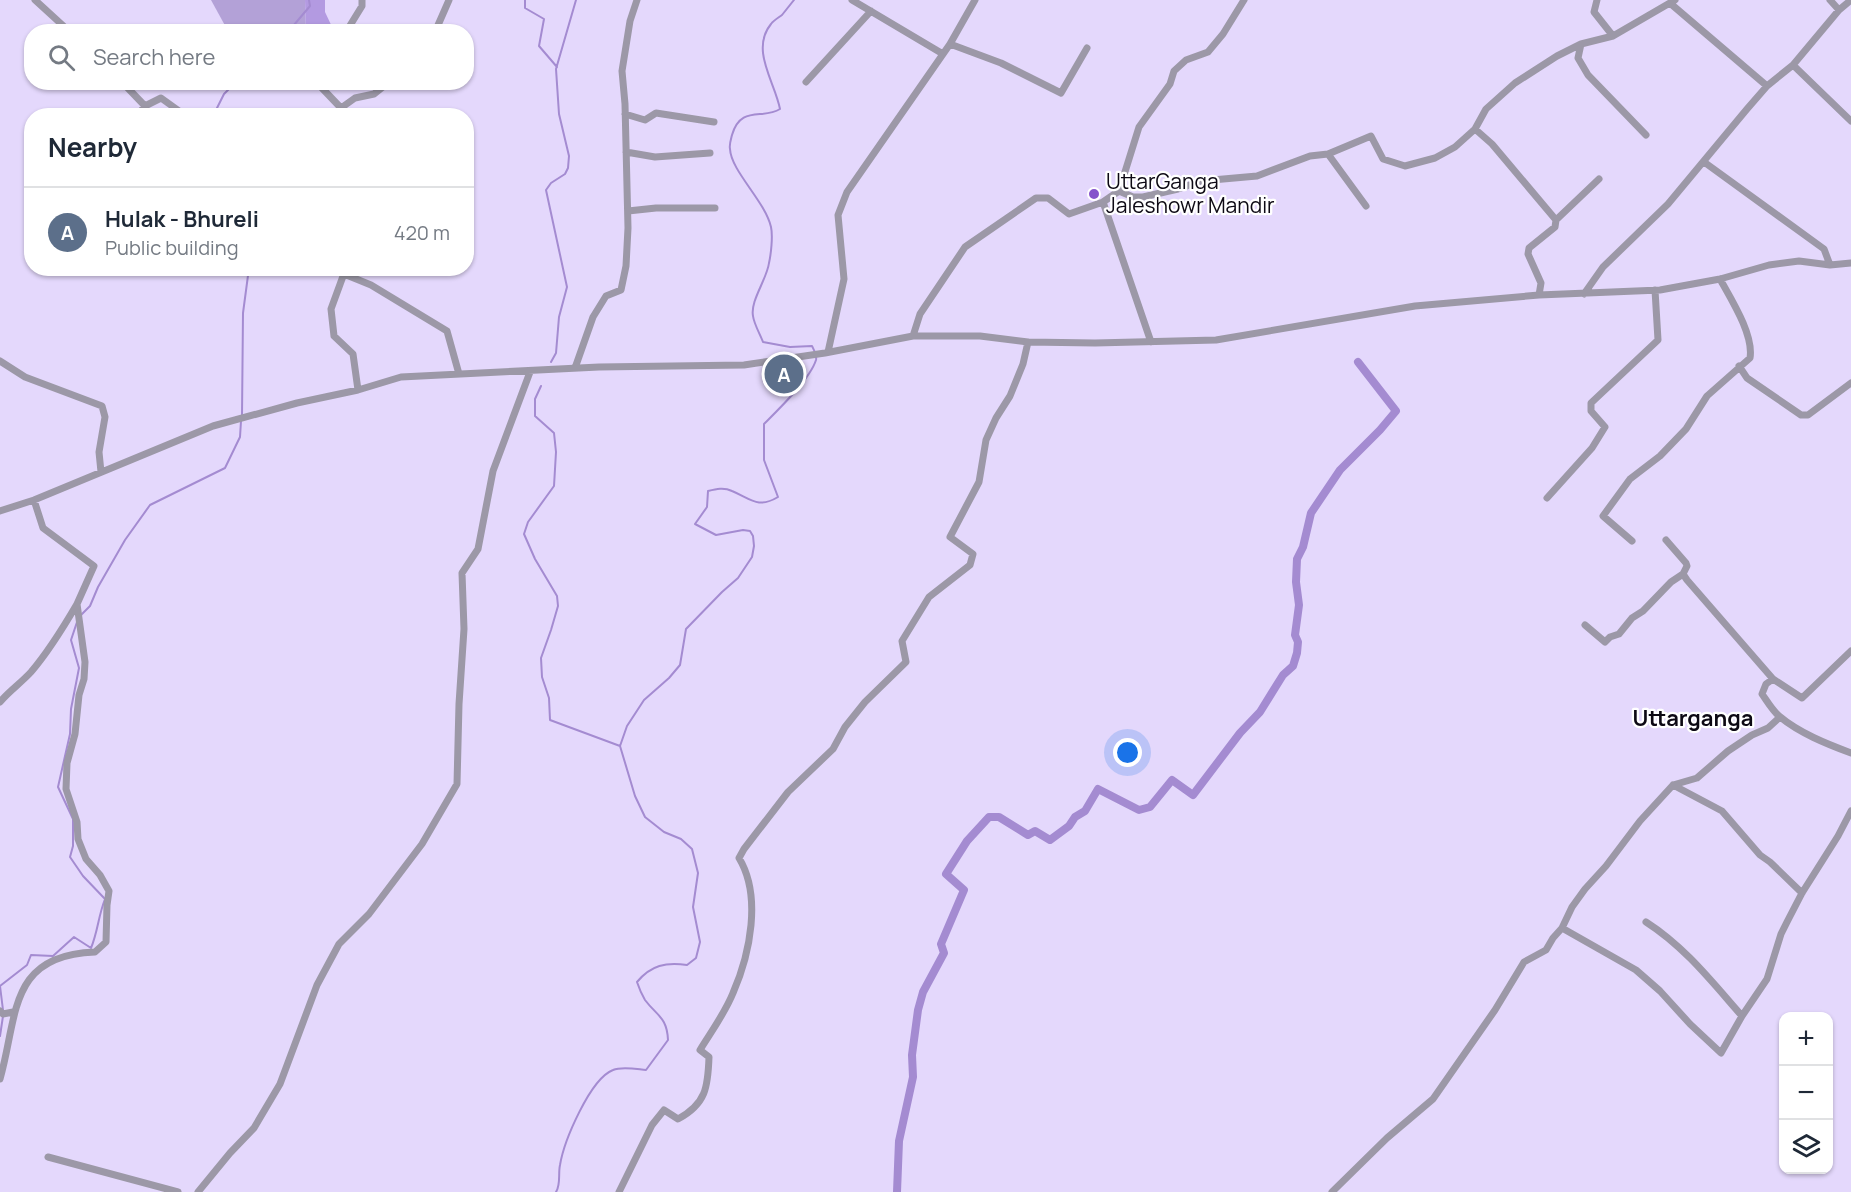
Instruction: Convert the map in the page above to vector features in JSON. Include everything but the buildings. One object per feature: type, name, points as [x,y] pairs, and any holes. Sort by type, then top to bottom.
[{"type":"street","points":[[35,0],[61,24]]},
{"type":"street","points":[[351,24],[362,6],[362,0]]},
{"type":"street","points":[[438,24],[449,0]]},
{"type":"street","points":[[575,368],[593,317],[606,297],[621,290],[626,266],[628,211],[622,71],[630,21],[637,0]]},
{"type":"street","points":[[852,0],[943,54]]},
{"type":"street","points":[[826,353],[844,279],[838,215],[847,192],[950,44],[975,0]]},
{"type":"street","points":[[913,336],[920,314],[965,247],[1036,198],[1048,198],[1069,214],[1103,202],[1119,191],[1139,127],[1170,84],[1174,71],[1186,60],[1208,52],[1223,34],[1244,0]]},
{"type":"street","points":[[1597,0],[1594,12],[1613,36]]},
{"type":"street","points":[[1830,0],[1839,10]]},
{"type":"street","points":[[1584,294],[1604,267],[1668,204],[1767,86],[1793,65],[1839,10],[1851,0]]},
{"type":"street","points":[[1119,191],[1133,197],[1143,197],[1179,189],[1201,181],[1234,176],[1257,176],[1310,156],[1328,154],[1371,136],[1383,159],[1405,166],[1435,158],[1455,147],[1475,129],[1486,109],[1515,83],[1557,56],[1581,44],[1613,36],[1673,2],[1767,86]]},
{"type":"street","points":[[806,81],[871,11]]},
{"type":"street","points":[[950,44],[1001,63],[1061,93],[1087,48]]},
{"type":"street","points":[[1581,44],[1578,58],[1588,75],[1646,135]]},
{"type":"street","points":[[1793,65],[1851,121]]},
{"type":"street","points":[[130,90],[146,106],[161,98],[175,108]]},
{"type":"street","points":[[324,90],[337,108]]},
{"type":"street","points":[[344,108],[355,98],[374,94],[379,90]]},
{"type":"street","points":[[625,114],[645,120],[656,113],[714,122]]},
{"type":"street","points":[[1475,129],[1492,144],[1556,220]]},
{"type":"street","points":[[626,152],[655,157],[710,153]]},
{"type":"street","points":[[1328,154],[1366,206]]},
{"type":"street","points":[[1704,162],[1824,249],[1830,265]]},
{"type":"street","points":[[1539,295],[1541,284],[1528,254],[1529,248],[1555,227],[1556,220],[1599,179]]},
{"type":"street","points":[[1103,202],[1151,342]]},
{"type":"street","points":[[628,211],[656,208],[715,208]]},
{"type":"street","points":[[0,512],[176,440],[231,421],[358,390],[401,377],[575,368],[770,363],[913,336],[980,336],[1028,342],[1216,340],[1414,306],[1539,295],[1655,290],[1720,279],[1769,265],[1799,261],[1830,265],[1851,263]]},
{"type":"street","points":[[343,276],[331,309],[334,336],[352,354],[358,390]]},
{"type":"street","points":[[354,276],[447,331],[459,374]]},
{"type":"street","points":[[1632,541],[1603,516],[1630,479],[1660,456],[1686,429],[1707,396],[1750,358],[1752,349],[1740,318],[1720,279]]},
{"type":"street","points":[[1546,498],[1592,448],[1605,428],[1591,411],[1591,403],[1658,340],[1655,290]]},
{"type":"street","points":[[619,1192],[652,1125],[664,1110],[678,1119],[692,1111],[705,1094],[709,1057],[700,1050],[733,994],[750,939],[751,907],[748,872],[739,858],[744,849],[788,792],[833,749],[845,727],[865,702],[906,662],[902,641],[928,597],[970,565],[973,554],[950,537],[979,482],[986,440],[1010,396],[1023,364],[1028,342]]},
{"type":"street","points":[[0,361],[25,377],[102,406],[105,417],[99,452],[101,472]]},
{"type":"street","points":[[1739,366],[1747,378],[1801,416],[1808,415],[1851,383]]},
{"type":"street","points":[[198,1192],[254,1128],[280,1084],[316,985],[339,944],[369,914],[422,844],[457,784],[464,628],[462,573],[478,549],[493,471],[530,372]]},
{"type":"street","points":[[0,702],[29,674],[56,640],[77,604],[94,566],[43,528],[34,500]]},
{"type":"street","points":[[1585,625],[1605,642],[1618,634],[1671,582],[1683,574],[1686,563],[1666,540]]},
{"type":"street","points":[[1683,574],[1773,679],[1802,698],[1851,651]]},
{"type":"street","points":[[0,1079],[13,1012],[26,983],[46,963],[77,953],[95,952],[106,942],[106,905],[109,891],[100,875],[86,859],[78,839],[77,822],[66,789],[79,694],[84,679],[85,662],[77,604]]},
{"type":"street","points":[[1773,679],[1766,684],[1762,694],[1780,717],[1829,745],[1851,753]]},
{"type":"street","points":[[1332,1192],[1387,1137],[1433,1098],[1496,1010],[1524,962],[1546,950],[1562,928],[1585,888],[1673,785],[1697,778],[1728,752],[1752,735],[1768,728],[1780,717]]},
{"type":"street","points":[[1673,785],[1722,811],[1760,855],[1802,893]]},
{"type":"street","points":[[1562,928],[1636,970],[1721,1053],[1767,979],[1781,934],[1802,893],[1851,811]]},
{"type":"street","points":[[1646,922],[1686,952],[1742,1016]]},
{"type":"street","points":[[0,1011],[3,1014],[13,1012]]},
{"type":"street","points":[[48,1157],[178,1192]]},
{"type":"shaded area","points":[[211,0],[305,0],[306,24],[224,24]]},
{"type":"shaded area","points":[[305,0],[325,0],[325,12],[331,24],[306,24]]},
{"type":"waterway","points":[[295,24],[310,6],[309,0]]},
{"type":"waterway","points":[[525,0],[525,8],[544,19],[539,46],[557,67]]},
{"type":"waterway","points":[[551,362],[556,353],[559,317],[567,287],[546,190],[551,183],[565,174],[568,168],[569,156],[559,114],[556,69],[576,0]]},
{"type":"waterway","points":[[556,1192],[562,1154],[572,1127],[596,1085],[613,1070],[629,1068],[646,1070],[668,1040],[666,1026],[645,1000],[637,982],[653,968],[672,964],[687,965],[696,958],[700,942],[693,907],[698,873],[692,849],[681,839],[664,832],[645,817],[635,796],[620,746],[627,726],[644,700],[680,665],[686,629],[738,578],[752,557],[754,546],[750,531],[743,530],[716,535],[695,524],[707,507],[708,491],[726,489],[755,502],[771,501],[778,497],[764,460],[764,424],[801,385],[816,360],[812,346],[790,347],[763,342],[756,326],[754,304],[768,269],[772,231],[768,217],[736,167],[730,147],[736,126],[746,116],[780,109],[763,55],[763,44],[765,34],[771,24],[794,0]]},
{"type":"waterway","points":[[217,108],[228,90]]},
{"type":"waterway","points":[[242,415],[243,313],[248,276]]},
{"type":"waterway","points":[[897,1192],[899,1141],[913,1077],[912,1055],[918,1010],[923,992],[944,953],[941,944],[964,890],[946,874],[967,841],[989,817],[999,817],[1028,835],[1035,831],[1050,840],[1085,811],[1098,789],[1139,810],[1150,807],[1172,780],[1193,795],[1240,733],[1260,712],[1283,675],[1293,666],[1297,653],[1298,642],[1295,635],[1299,605],[1296,582],[1297,559],[1303,547],[1311,513],[1340,470],[1396,411],[1358,362]]},
{"type":"waterway","points":[[541,386],[535,399],[535,416],[554,433],[556,452],[554,486],[528,522],[524,534],[535,559],[557,596],[558,606],[541,658],[542,677],[549,698],[550,720],[620,746]]},
{"type":"waterway","points":[[81,615],[90,606],[98,587],[125,540],[150,505],[225,468],[240,437],[241,421]]},
{"type":"waterway","points":[[3,1010],[0,986],[27,965],[31,955],[53,956],[74,937],[91,948],[105,899],[83,876],[70,857],[73,846],[73,819],[58,787],[70,734],[71,709],[79,668],[71,640],[77,622]]},
{"type":"waterway","points":[[0,1036],[3,1016]]},
{"type":"place","name":"UttarGanga Jaleshowr Mandir","points":[[1094,194]]},
{"type":"place","name":"Hulak - Bhureli","points":[[784,374]]},
{"type":"district","name":"Uttarganga","points":[[1693,718]]}]
